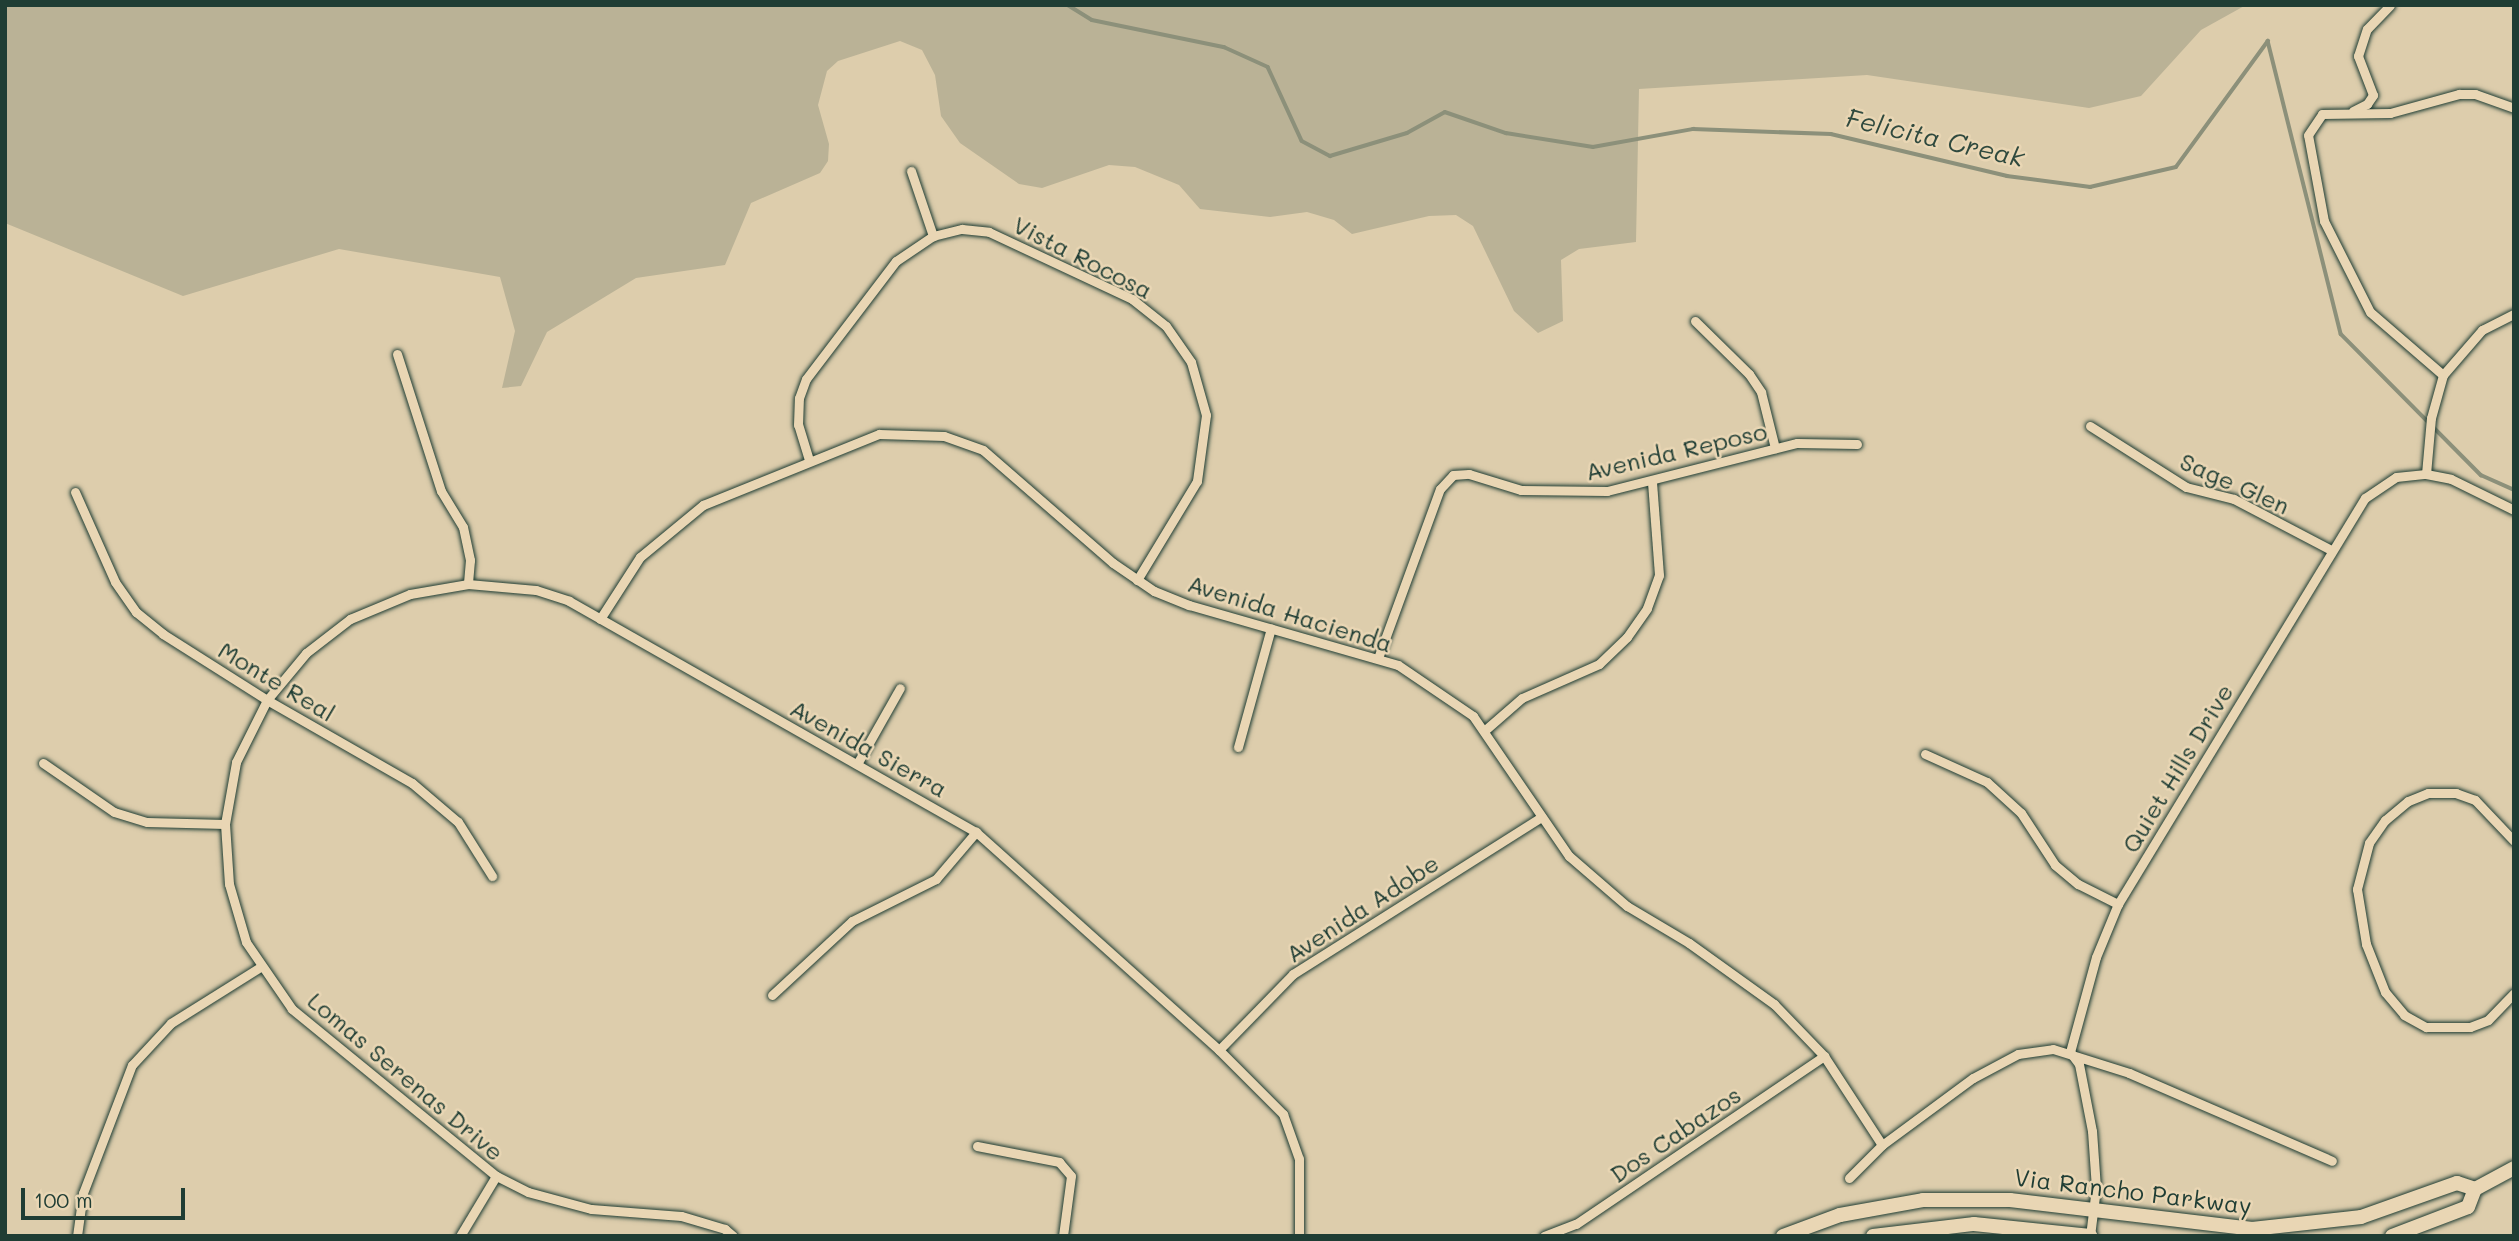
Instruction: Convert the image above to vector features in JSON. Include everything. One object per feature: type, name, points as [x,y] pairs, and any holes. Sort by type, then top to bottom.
[{"type":"main road","name":"Via Rancho Parkway","points":[[2392,1236],[2468,1207],[2475,1189],[2514,1168]]},
{"type":"main road","name":"Via Rancho Parkway","points":[[1783,1236],[1840,1215],[1923,1200],[1975,1198],[2094,1210],[2193,1225],[2271,1228],[2361,1217],[2457,1183],[2475,1189]]},
{"type":"main road","name":"Via Rancho Parkway","points":[[1873,1236],[1974,1224],[2090,1236]]},
{"type":"street","points":[[2348,114],[2367,104],[2373,95],[2358,56],[2367,29],[2390,5]]},
{"type":"street","points":[[2442,374],[2370,312],[2324,221],[2308,135],[2322,114],[2390,113],[2475,94],[2514,108]]},
{"type":"street","points":[[911,172],[933,236]]},
{"type":"street","name":"Vista Rocosa","points":[[809,460],[798,425],[799,398],[806,379],[896,261],[933,236],[962,229],[989,232],[1132,299],[1166,326],[1191,362],[1206,415],[1197,481],[1137,580]]},
{"type":"street","points":[[2426,474],[2431,418],[2442,374],[2482,330],[2514,314]]},
{"type":"street","points":[[1695,321],[1749,373],[1761,392],[1776,448]]},
{"type":"street","points":[[397,354],[441,492],[463,527],[470,560],[468,584]]},
{"type":"street","name":"Sage Glen","points":[[2090,426],[2186,487],[2234,499],[2331,550]]},
{"type":"street","name":"Avenida Hacienda","points":[[600,619],[640,557],[703,505],[809,460],[894,432],[944,436],[983,450],[1137,580],[1189,605],[1378,658],[1423,679],[1473,716],[1569,856],[1601,887],[1774,1004],[1824,1056],[1882,1145]]},
{"type":"street","name":"Avenida Reposo","points":[[1378,658],[1440,489],[1453,475],[1469,474],[1521,490],[1564,494],[1607,491],[1776,448],[1827,440],[1857,444]]},
{"type":"street","name":"Quiet Hills Drive","points":[[2070,1052],[2096,957],[2118,904],[2365,498],[2396,477],[2426,474],[2451,479],[2514,510]]},
{"type":"street","points":[[1484,731],[1522,698],[1600,664],[1640,618],[1661,559],[1652,481]]},
{"type":"street","name":"Monte Real","points":[[75,492],[115,582],[135,612],[163,634],[267,700],[412,783],[442,806],[492,876]]},
{"type":"street","name":"Avenida Sierra","points":[[267,700],[306,653],[351,618],[410,594],[468,584],[536,590],[569,601],[976,832],[1267,1094],[1291,1130],[1301,1175],[1299,1236]]},
{"type":"street","points":[[1238,747],[1271,628]]},
{"type":"street","points":[[857,764],[900,688]]},
{"type":"street","name":"Lomas Serenas Drive","points":[[267,700],[236,762],[225,824],[229,884],[246,942],[292,1009],[496,1176],[528,1192],[591,1209],[681,1216],[725,1229],[733,1236]]},
{"type":"street","points":[[1925,754],[1987,782],[2021,813],[2055,865],[2077,884],[2118,904]]},
{"type":"street","points":[[43,763],[114,812],[147,822],[225,824]]},
{"type":"street","points":[[2514,841],[2475,800],[2456,793],[2428,793],[2408,801],[2385,820],[2369,843],[2357,889],[2366,944],[2385,992],[2404,1015],[2426,1027],[2470,1027],[2488,1020],[2514,993]]},
{"type":"street","name":"Avenida Adobe","points":[[1219,1050],[1293,974],[1541,817]]},
{"type":"street","points":[[772,995],[852,921],[936,879],[976,832]]},
{"type":"street","points":[[77,1236],[83,1193],[132,1065],[171,1023],[262,966]]},
{"type":"street","points":[[1849,1178],[1882,1145],[1973,1078],[2018,1054],[2053,1049],[2070,1052],[2332,1161]]},
{"type":"street","points":[[2070,1052],[2079,1064],[2092,1131],[2094,1210],[2090,1236]]},
{"type":"street","name":"Dos Cabazos","points":[[1544,1236],[1576,1224],[1824,1056]]},
{"type":"street","points":[[977,1146],[1059,1162],[1071,1177],[1063,1236]]},
{"type":"street","points":[[460,1236],[496,1176]]},
{"type":"shaded area","points":[[5,5],[2246,5],[2201,30],[2141,96],[2089,108],[1867,75],[1639,89],[1636,242],[1579,249],[1561,260],[1563,321],[1538,333],[1514,311],[1473,226],[1456,215],[1429,216],[1352,234],[1334,220],[1307,212],[1270,217],[1200,209],[1179,185],[1135,167],[1109,165],[1042,188],[1019,184],[960,143],[941,116],[935,75],[922,50],[900,41],[838,61],[827,71],[818,105],[829,144],[828,161],[820,173],[751,203],[725,265],[636,278],[547,332],[521,386],[502,388],[515,331],[500,277],[339,249],[183,296],[5,223]]},
{"type":"waterway","name":"Felicita Creak","points":[[1068,5],[1092,20],[1224,47],[1268,67],[1302,141],[1330,156],[1407,133],[1445,112],[1506,133],[1593,147],[1693,129],[1831,134],[2007,176],[2090,187],[2176,167],[2268,41],[2341,334],[2481,475],[2514,490]]}]
